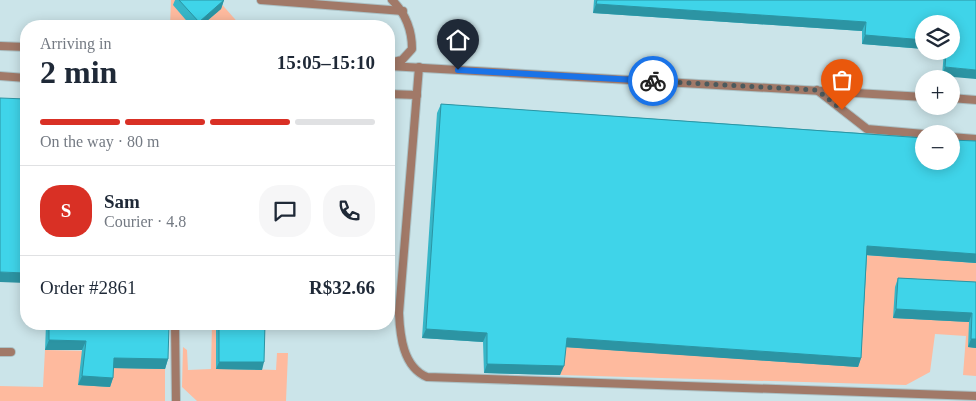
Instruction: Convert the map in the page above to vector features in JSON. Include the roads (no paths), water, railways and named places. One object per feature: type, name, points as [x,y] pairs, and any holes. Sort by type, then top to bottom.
[{"type":"lane","points":[[261,0],[404,11]]},
{"type":"lane","points":[[392,0],[404,11],[412,35],[412,49],[402,60],[395,63]]},
{"type":"lane","points":[[0,46],[20,47]]},
{"type":"lane","points":[[395,65],[915,96]]},
{"type":"lane","points":[[418,67],[399,313],[400,337],[406,354],[419,374],[427,377],[976,396]]},
{"type":"lane","points":[[0,76],[20,78]]},
{"type":"lane","points":[[817,90],[868,129],[915,133]]},
{"type":"lane","points":[[395,94],[417,95]]},
{"type":"lane","points":[[960,99],[976,100]]},
{"type":"lane","points":[[960,138],[976,139]]},
{"type":"lane","points":[[176,330],[178,341],[176,401]]},
{"type":"lane","points":[[0,352],[11,352]]}]
